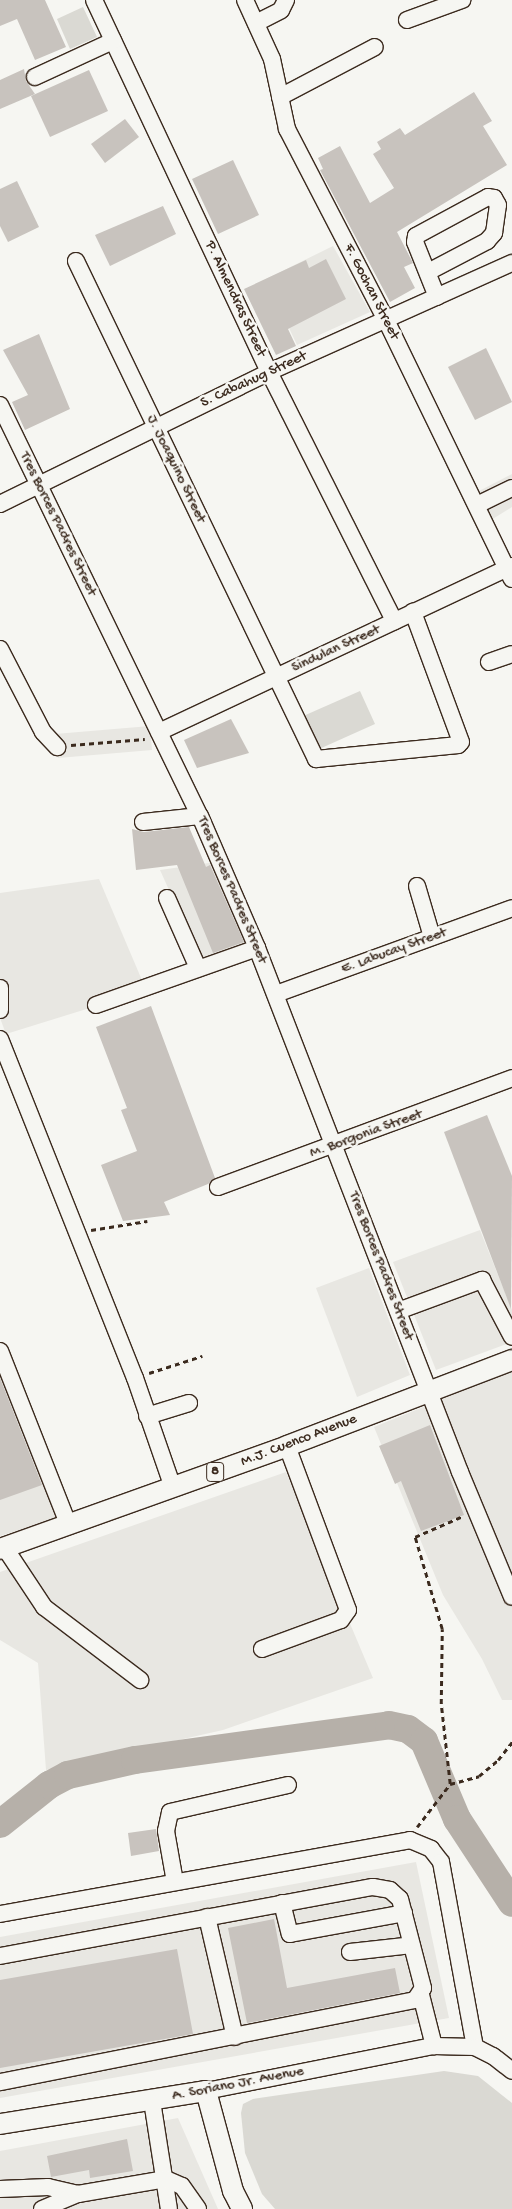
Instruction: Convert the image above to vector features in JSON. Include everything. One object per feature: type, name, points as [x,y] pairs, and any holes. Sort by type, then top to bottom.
[{"type":"main road","name":"M.J. Cuenco Avenue","points":[[2,1549],[287,1446],[429,1390],[512,1360]]},
{"type":"main road","name":"A. Soriano Jr. Avenue","points":[[0,2124],[152,2101],[206,2090]]},
{"type":"main road","points":[[206,2090],[233,2191],[242,2209]]},
{"type":"street","name":"P. Almendras Street","points":[[94,0],[269,372],[394,621]]},
{"type":"street","name":"F. Gochan Street","points":[[246,0],[272,59],[287,129],[385,318],[510,571]]},
{"type":"street","points":[[256,23],[281,10],[286,0]]},
{"type":"street","points":[[407,20],[462,0]]},
{"type":"street","points":[[35,77],[114,41]]},
{"type":"street","points":[[280,97],[375,48]]},
{"type":"street","points":[[428,272],[487,241],[494,233],[498,205],[494,198],[488,197],[420,232],[415,242],[437,297]]},
{"type":"street","name":"J. Joaquino Street","points":[[76,261],[316,759],[458,745],[462,738],[413,612]]},
{"type":"street","name":"S. Cabahug Street","points":[[0,504],[269,372],[385,318],[512,263]]},
{"type":"street","name":"Tres Borces Padres Street","points":[[0,405],[200,816],[257,948],[336,1145],[475,1511],[512,1597]]},
{"type":"street","points":[[477,505],[512,488]]},
{"type":"street","name":"Sindulan Street","points":[[159,732],[413,612],[510,571]]},
{"type":"street","points":[[0,649],[43,732],[57,747]]},
{"type":"street","points":[[489,662],[512,654]]},
{"type":"street","points":[[143,822],[200,816]]},
{"type":"street","points":[[417,886],[432,937]]},
{"type":"street","points":[[167,898],[198,968]]},
{"type":"street","name":"E. Labucay Street","points":[[276,994],[512,908]]},
{"type":"street","points":[[96,1005],[257,948]]},
{"type":"street","points":[[0,988],[0,1010]]},
{"type":"street","points":[[0,1039],[135,1378],[172,1488]]},
{"type":"street","name":"M. Borgonia Street","points":[[218,1187],[336,1145],[512,1078]]},
{"type":"street","points":[[398,1311],[482,1280],[512,1338]]},
{"type":"street","points":[[0,1351],[7,1385],[69,1526]]},
{"type":"street","points":[[147,1416],[189,1403]]},
{"type":"street","points":[[262,1649],[341,1620],[348,1610],[287,1446]]},
{"type":"street","points":[[2,1549],[44,1607],[140,1680]]},
{"type":"street","points":[[175,1882],[166,1832],[170,1812],[288,1785]]},
{"type":"street","points":[[0,1914],[410,1840],[431,1848],[442,1862],[475,2047],[493,2056],[512,2071]]},
{"type":"street","points":[[0,1956],[372,1887],[390,1890],[400,1899],[404,1913],[423,1988],[421,1995],[434,2046]]},
{"type":"street","points":[[282,1903],[290,1934],[404,1913]]},
{"type":"street","points":[[207,1917],[235,2037]]},
{"type":"street","points":[[350,1952],[412,1945]]},
{"type":"street","points":[[0,2082],[415,2000],[421,1995]]},
{"type":"street","name":"A. Soriano Jr. Avenue","points":[[206,2090],[434,2046],[475,2047]]},
{"type":"street","points":[[152,2101],[166,2179],[169,2209]]},
{"type":"street","points":[[42,2209],[78,2194],[166,2179],[182,2186],[198,2209]]},
{"type":"street","points":[[0,2189],[48,2187],[78,2194]]},
{"type":"path","points":[[57,747],[151,738],[159,732]]},
{"type":"path","points":[[77,1232],[147,1221]]},
{"type":"path","points":[[135,1378],[202,1356]]},
{"type":"path","points":[[450,1784],[441,1704],[442,1629],[415,1537],[475,1511]]},
{"type":"path","points":[[422,1818],[450,1784],[479,1776],[498,1760],[512,1742]]},
{"type":"shaded area","points":[[83,7],[97,37],[70,49],[57,19]]},
{"type":"shaded area","points":[[333,246],[370,312],[297,345],[266,279]]},
{"type":"shaded area","points":[[512,474],[512,507],[491,520],[479,491]]},
{"type":"shaded area","points":[[360,691],[375,724],[317,750],[301,717]]},
{"type":"shaded area","points":[[150,726],[152,750],[58,758],[55,734]]},
{"type":"shaded area","points":[[216,862],[249,946],[201,961],[160,870]]},
{"type":"shaded area","points":[[99,879],[144,985],[93,1007],[6,1034],[0,1018],[0,893]]},
{"type":"shaded area","points":[[480,1230],[512,1310],[512,1342],[436,1370],[393,1262]]},
{"type":"shaded area","points":[[369,1268],[410,1375],[357,1397],[316,1288]]},
{"type":"shaded area","points":[[512,1371],[512,1700],[502,1700],[482,1659],[443,1595],[374,1427]]},
{"type":"shaded area","points":[[0,1373],[57,1518],[0,1536]]},
{"type":"shaded area","points":[[286,1472],[373,1678],[223,1730],[46,1770],[38,1663],[0,1640],[0,1572]]},
{"type":"shaded area","points":[[416,1862],[449,2018],[0,2098],[0,1937]]},
{"type":"shaded area","points":[[444,2071],[478,2076],[512,2103],[512,2209],[275,2209],[262,2194],[245,2153],[241,2113],[243,2104],[253,2099]]},
{"type":"shaded area","points":[[178,2118],[218,2209],[0,2209],[0,2151]]},
{"type":"building","points":[[0,0],[45,0],[66,47],[35,60],[17,19],[0,26]]},
{"type":"building","points":[[24,69],[26,81],[35,94],[0,109],[0,80]]},
{"type":"building","points":[[89,70],[108,111],[50,137],[31,96]]},
{"type":"building","points":[[474,92],[492,121],[483,126],[507,165],[397,232],[413,263],[404,267],[415,288],[390,302],[320,170],[323,169],[318,158],[340,146],[370,203],[394,188],[373,154],[381,149],[377,142],[400,128],[405,135]]},
{"type":"building","points":[[125,119],[139,137],[105,163],[91,144]]},
{"type":"building","points":[[233,160],[259,215],[218,234],[192,179]]},
{"type":"building","points":[[17,181],[39,227],[8,242],[0,226],[0,189]]},
{"type":"building","points":[[163,206],[176,234],[110,266],[95,235]]},
{"type":"building","points":[[326,259],[346,299],[288,329],[296,346],[276,355],[244,289],[306,260],[309,268]]},
{"type":"building","points":[[39,334],[70,409],[25,430],[12,402],[28,395],[3,350]]},
{"type":"building","points":[[486,348],[512,402],[475,420],[448,367]]},
{"type":"building","points":[[231,719],[249,753],[197,768],[184,740]]},
{"type":"building","points":[[189,827],[206,867],[210,865],[244,942],[213,953],[177,865],[136,870],[132,829],[144,832]]},
{"type":"building","points":[[151,1006],[215,1178],[208,1184],[164,1202],[170,1215],[123,1221],[101,1165],[137,1151],[121,1110],[127,1108],[96,1027]]},
{"type":"building","points":[[487,1115],[512,1176],[511,1309],[444,1132]]},
{"type":"building","points":[[0,1378],[42,1485],[0,1500]]},
{"type":"building","points":[[430,1425],[464,1515],[421,1531],[401,1481],[395,1484],[379,1446]]},
{"type":"building","points":[[156,1829],[159,1851],[131,1856],[128,1833]]},
{"type":"building","points":[[274,1919],[287,1988],[395,1968],[400,1993],[247,2023],[228,1928]]},
{"type":"building","points":[[177,1949],[193,2034],[0,2068],[0,1980]]},
{"type":"building","points":[[127,2139],[133,2171],[90,2178],[89,2170],[51,2177],[47,2156]]},
{"type":"waterway","points":[[0,1824],[49,1785],[68,1775],[135,1760],[389,1725],[408,1729],[424,1741],[457,1819],[512,1903]]}]
